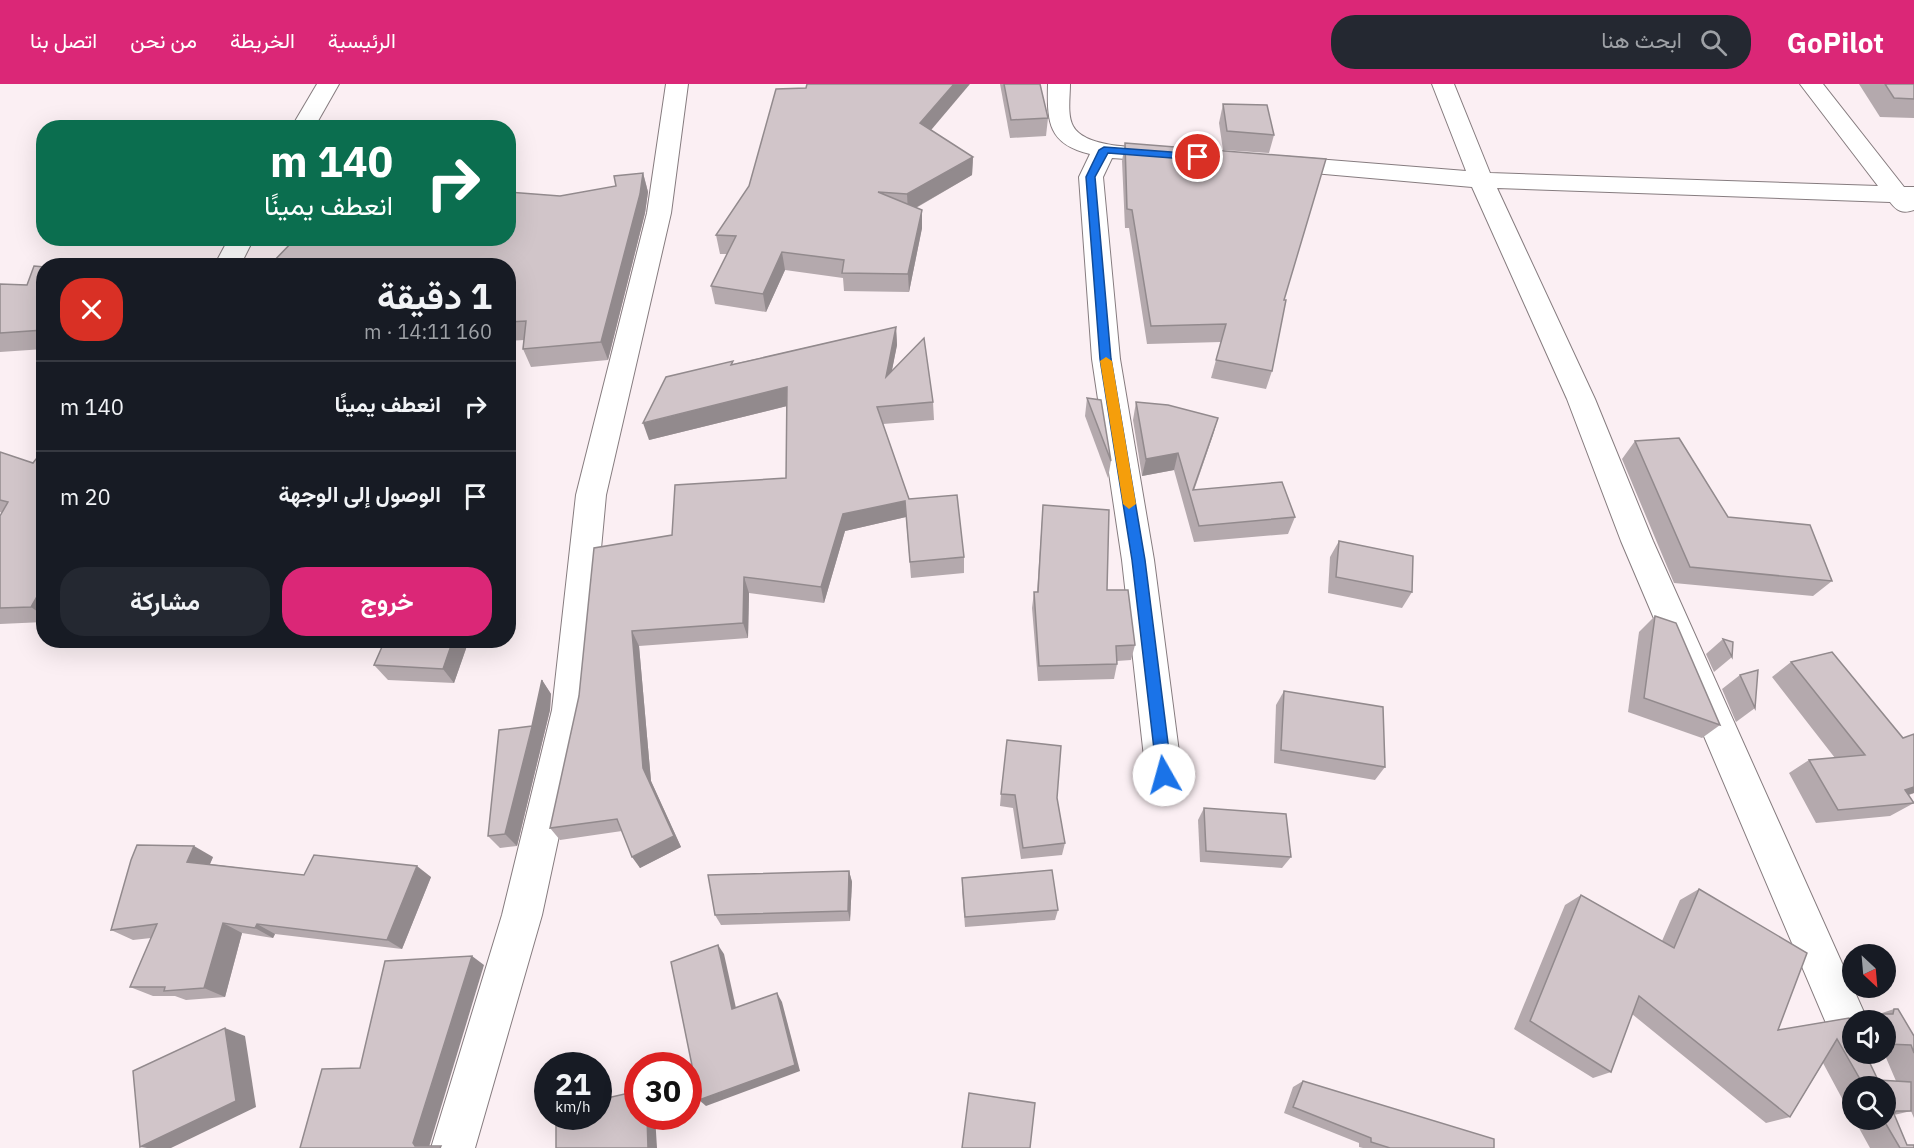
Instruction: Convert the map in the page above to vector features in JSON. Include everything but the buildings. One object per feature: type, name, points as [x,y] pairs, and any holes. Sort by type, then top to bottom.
[{"type":"street","points":[[307,120],[328,84]]},
{"type":"street","points":[[453,1148],[522,915],[555,777],[569,710],[591,495],[659,213],[677,84]]},
{"type":"street","points":[[1059,84],[1061,126],[1069,137],[1082,145],[1104,150],[1186,156]]},
{"type":"street","points":[[1443,84],[1481,180],[1581,399],[1638,541],[1842,1011]]},
{"type":"street","points":[[1811,84],[1905,194],[1914,216]]},
{"type":"street","points":[[1104,150],[1090,177],[1102,325],[1138,560],[1164,775]]},
{"type":"street","points":[[1256,161],[1481,180],[1905,194]]},
{"type":"slow traffic","points":[[1106,361],[1129,504]]},
{"type":"route","points":[[1164,775],[1138,560],[1106,359],[1090,177],[1104,150],[1198,157]]}]
